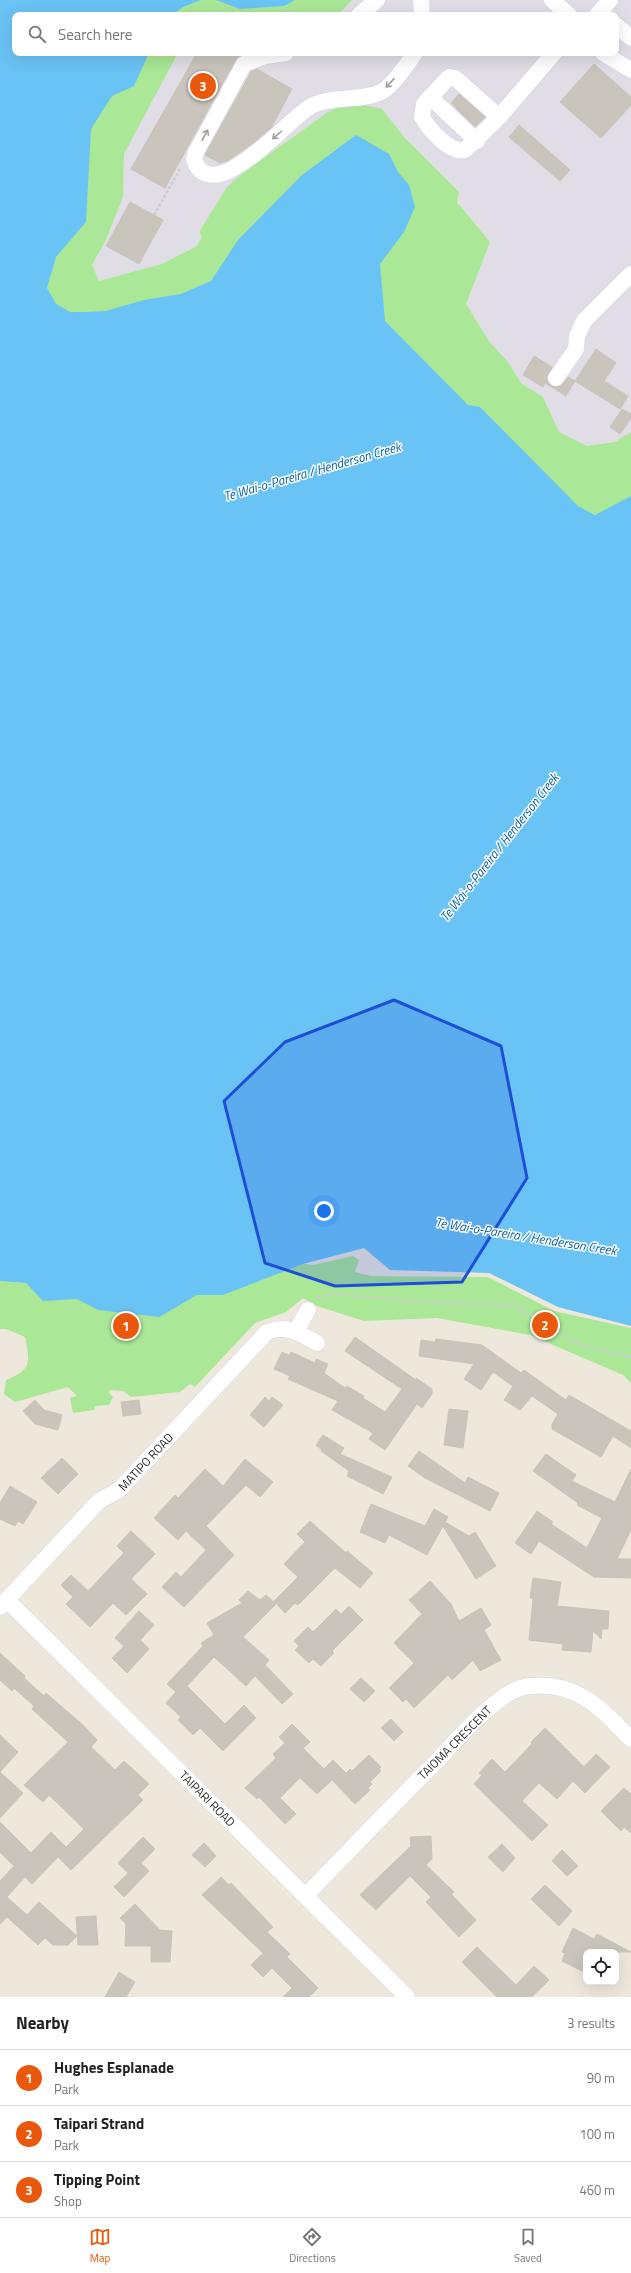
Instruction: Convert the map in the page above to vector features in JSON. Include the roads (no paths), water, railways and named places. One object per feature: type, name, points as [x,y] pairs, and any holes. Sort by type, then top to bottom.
[{"type":"street","points":[[363,12],[377,0]]},
{"type":"street","points":[[421,0],[422,12]]},
{"type":"street","points":[[552,0],[566,12]]},
{"type":"street","points":[[619,28],[631,38]]},
{"type":"street","points":[[265,56],[244,64],[196,152],[194,160],[199,170],[213,175],[227,173],[267,144],[311,106],[331,99],[362,97],[382,92],[412,56]]},
{"type":"street","points":[[499,117],[455,78],[446,80],[424,104],[422,117],[448,145],[460,151],[470,147],[499,117],[551,56]]},
{"type":"street","points":[[608,56],[631,70]]},
{"type":"street","points":[[430,98],[477,140]]},
{"type":"street","points":[[556,378],[576,349],[577,336],[584,321],[631,274]]},
{"type":"street","points":[[296,1331],[312,1304]]},
{"type":"street","name":"MATIPO ROAD","points":[[3,1604],[99,1501],[119,1490],[267,1332],[279,1329],[296,1331],[317,1343]]},
{"type":"street","name":"TAIPARI ROAD","points":[[3,1604],[305,1896],[407,1997]]},
{"type":"street","name":"TAIOMA CRESCENT","points":[[305,1896],[476,1720],[512,1691],[531,1686],[560,1688],[575,1693],[600,1708],[631,1739]]},
{"type":"water","name":"Te Wai-o-Pareira / Henderson Creek","points":[[0,0],[201,0],[183,7],[176,12],[12,12],[12,56],[148,56],[134,86],[112,96],[91,129],[86,222],[56,257],[47,288],[56,304],[70,312],[106,311],[144,300],[181,294],[211,281],[238,240],[302,175],[356,135],[389,154],[398,172],[409,185],[415,207],[404,232],[380,264],[385,321],[468,405],[480,407],[578,506],[595,515],[631,496],[631,1326],[558,1307],[489,1273],[390,1270],[364,1248],[303,1264],[223,1295],[197,1295],[159,1317],[98,1310],[77,1299],[43,1301],[26,1283],[0,1281]]},
{"type":"water","points":[[216,0],[295,0],[284,6],[240,9]]},
{"type":"place","name":"Tipping Point","points":[[203,86]]},
{"type":"place","name":"Taipari Strand","points":[[545,1325]]},
{"type":"place","name":"Hughes Esplanade","points":[[126,1326]]}]
